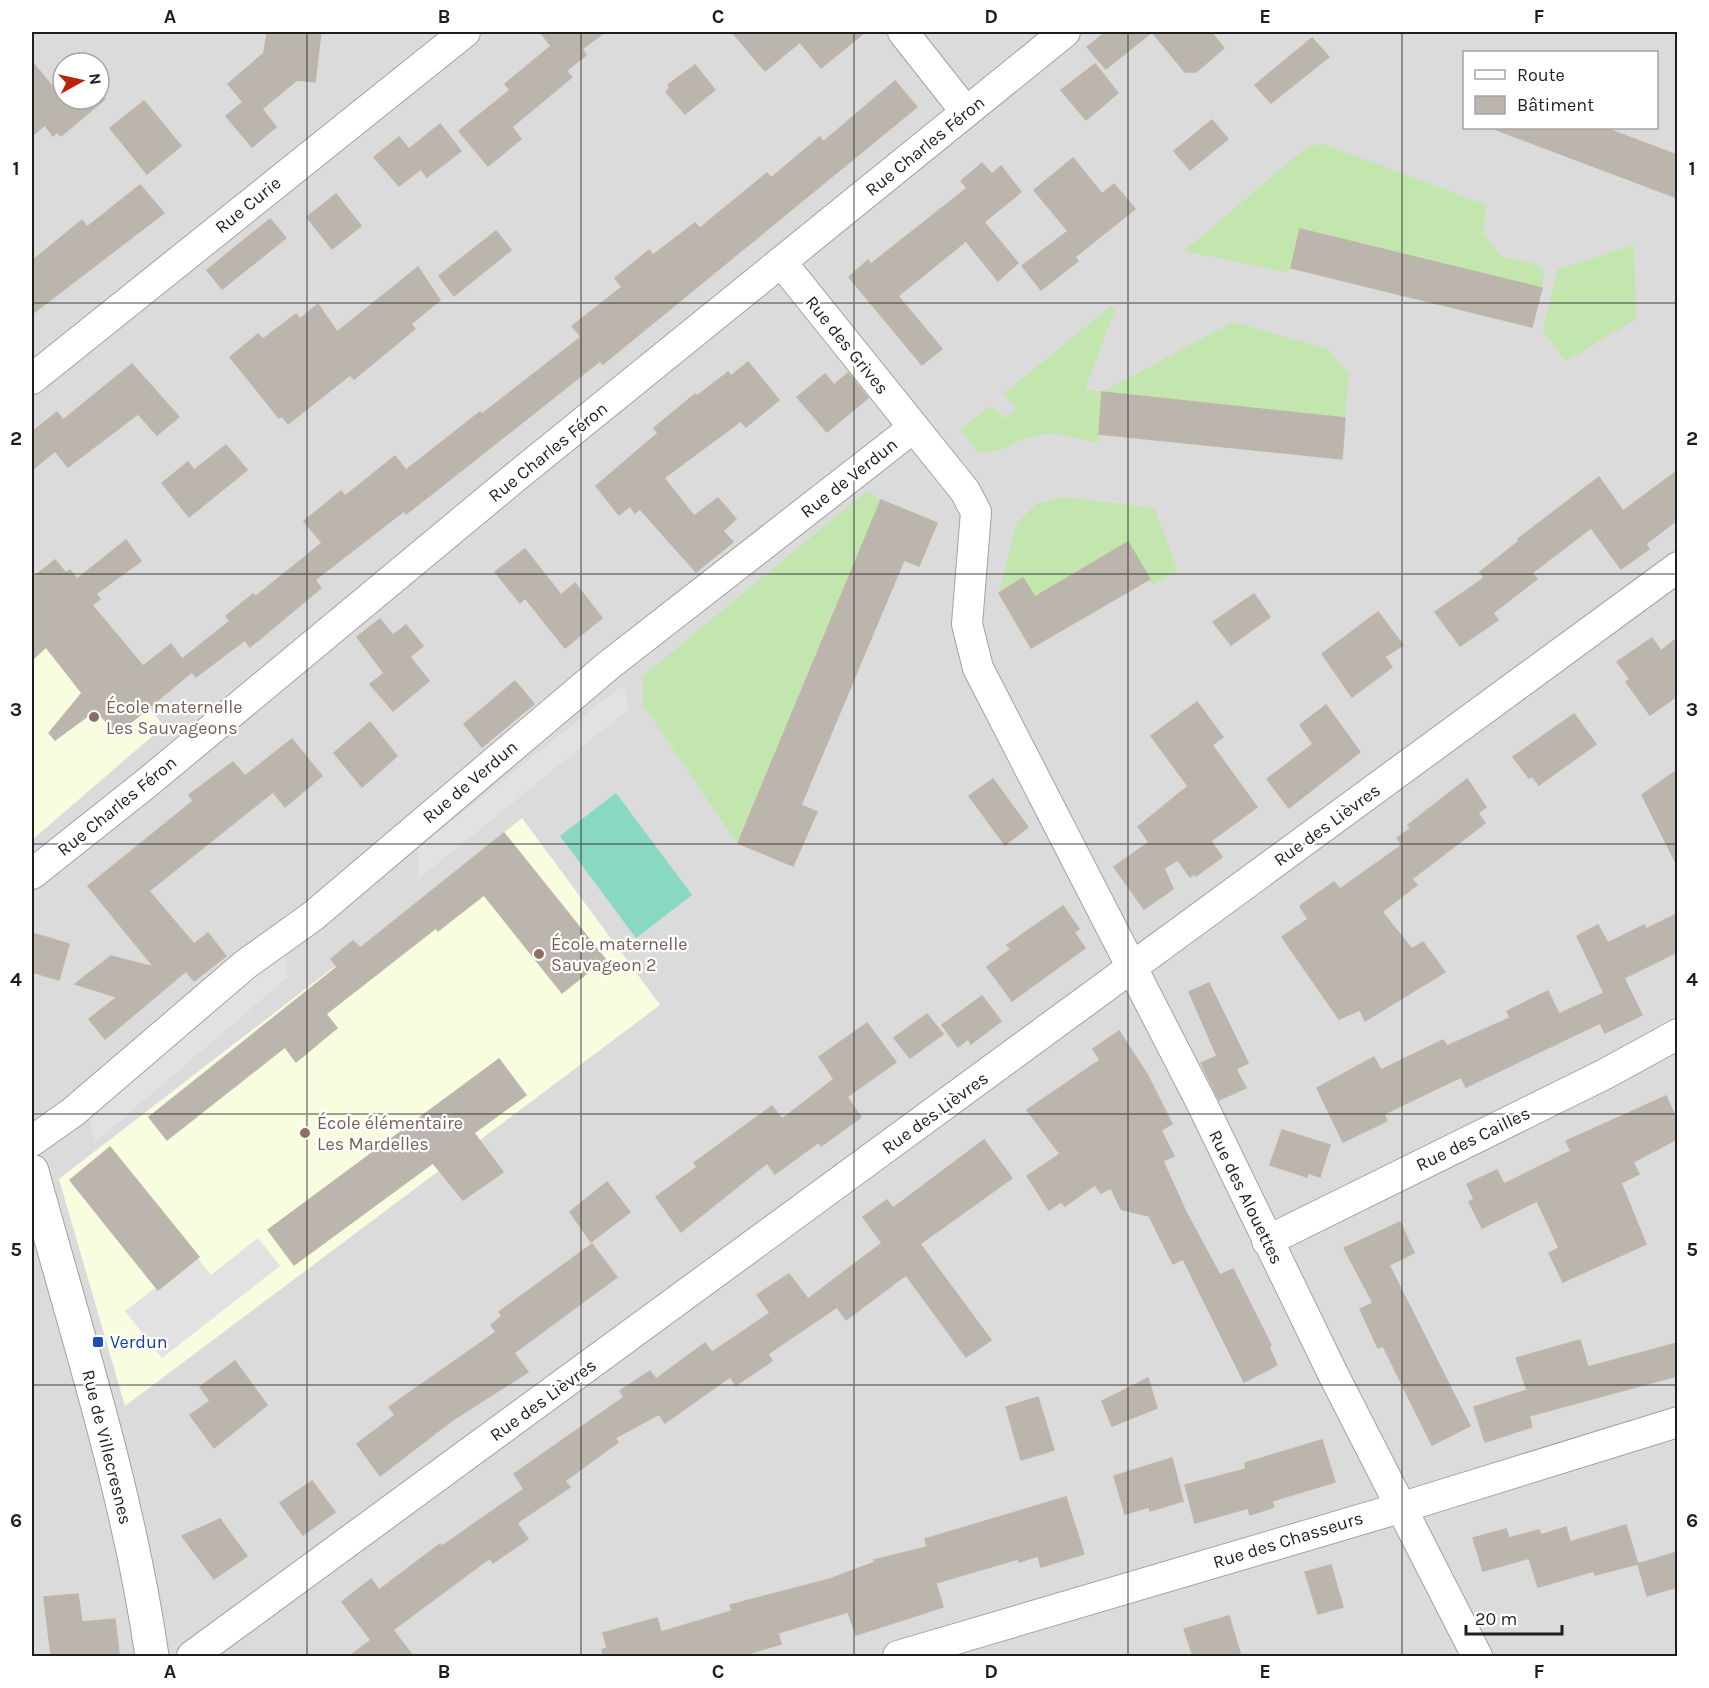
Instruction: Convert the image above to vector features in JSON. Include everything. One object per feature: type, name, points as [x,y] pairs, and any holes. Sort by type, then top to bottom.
[{"type":"street","name":"Rue Curie","points":[[32,379],[465,32]]},
{"type":"street","points":[[903,32],[966,112]]},
{"type":"street","name":"Rue Charles Féron","points":[[32,874],[148,782],[513,479],[1065,32]]},
{"type":"street","name":"Rue des Grives","points":[[782,263],[965,491],[976,512],[967,624],[978,668],[1014,738]]},
{"type":"street","name":"Rue de Verdun","points":[[32,1141],[73,1112],[246,964],[313,916],[609,665],[913,428]]},
{"type":"street","name":"Rue des Lièvres","points":[[192,1656],[1677,567]]},
{"type":"street","name":"Rue des Alouettes","points":[[1014,738],[1201,1102],[1267,1241],[1477,1656]]},
{"type":"street","name":"Rue des Cailles","points":[[1267,1241],[1605,1074],[1677,1034]]},
{"type":"street","name":"Rue de Villecresnes","points":[[32,1171],[106,1435],[145,1606],[152,1656]]},
{"type":"street","name":"Rue des Chasseurs","points":[[898,1656],[1402,1508],[1677,1422]]},
{"type":"shaded area","points":[[32,32],[1677,32],[1677,1656],[32,1656]]},
{"type":"shaded area","name":"École maternelle Les Sauvageons","points":[[57,595],[164,726],[32,840],[32,615]]},
{"type":"shaded area","points":[[623,685],[629,709],[418,879],[418,848]]},
{"type":"shaded area","name":"École élémentaire Les Mardelles","points":[[522,818],[660,1005],[125,1406],[59,1179],[417,903]]},
{"type":"shaded area","points":[[284,949],[288,977],[94,1143],[89,1107]]},
{"type":"shaded area","points":[[258,1238],[280,1266],[162,1358],[125,1311],[196,1256],[211,1275]]},
{"type":"green space","points":[[1324,144],[1486,205],[1483,233],[1501,257],[1534,263],[1544,270],[1542,288],[1301,229],[1291,268],[1285,272],[1184,251],[1308,146]]},
{"type":"green space","points":[[1634,245],[1636,319],[1566,361],[1543,331],[1558,269]]},
{"type":"green space","points":[[1111,306],[1115,310],[1085,389],[1102,392],[1233,322],[1328,349],[1349,374],[1345,418],[1103,392],[1098,443],[1052,433],[1026,438],[1000,450],[978,453],[960,429],[991,406],[1006,419],[1017,408],[1003,394]]},
{"type":"green space","points":[[867,491],[881,500],[737,843],[643,705],[643,676]]},
{"type":"green space","points":[[1063,497],[1154,508],[1178,571],[1152,585],[1128,542],[1035,597],[1023,578],[999,593],[1017,523],[1036,504]]},
{"type":"green space","points":[[616,793],[692,895],[636,938],[560,836]]},
{"type":"building","points":[[267,32],[321,32],[315,82],[297,80],[262,109],[276,127],[252,147],[226,116],[243,102],[228,84],[264,53]]},
{"type":"building","points":[[540,32],[605,32],[582,49],[586,55],[566,71],[572,77],[512,127],[521,139],[488,166],[459,131],[510,90],[505,84],[551,46]]},
{"type":"building","points":[[732,32],[865,32],[821,68],[800,42],[765,71]]},
{"type":"building","points":[[1106,32],[1152,32],[1106,69],[1087,47]]},
{"type":"building","points":[[1152,32],[1211,32],[1224,48],[1196,72],[1185,72]]},
{"type":"building","points":[[1312,38],[1329,57],[1271,103],[1255,85]]},
{"type":"building","points":[[32,62],[51,85],[51,111],[91,111],[61,136],[57,132],[53,136],[45,125],[32,136]]},
{"type":"building","points":[[1095,64],[1118,93],[1086,120],[1061,90]]},
{"type":"building","points":[[695,65],[715,90],[685,114],[666,92],[670,88],[668,85]]},
{"type":"building","points":[[895,81],[917,107],[603,364],[600,361],[406,514],[404,511],[315,580],[321,588],[250,647],[245,640],[196,677],[192,672],[117,734],[96,710],[55,740],[49,733],[82,693],[46,647],[32,660],[32,578],[55,560],[66,573],[70,570],[77,579],[126,540],[141,561],[96,594],[100,599],[92,605],[143,666],[171,644],[182,659],[230,621],[226,616],[253,594],[256,596],[322,543],[304,521],[341,491],[345,496],[395,456],[406,470],[581,337],[572,326],[622,287],[615,278],[649,250],[653,255],[695,223],[700,228],[767,173],[771,178],[820,137],[823,142]]},
{"type":"building","points":[[144,101],[181,146],[147,174],[110,128]]},
{"type":"building","points":[[1212,120],[1228,139],[1190,170],[1174,151]]},
{"type":"building","points":[[440,124],[461,151],[427,177],[421,169],[399,186],[374,157],[399,137],[409,149]]},
{"type":"building","points":[[1608,129],[1677,155],[1677,198],[1497,130]]},
{"type":"building","points":[[1073,158],[1102,194],[1114,184],[1135,209],[1075,257],[1078,261],[1041,290],[1022,266],[1068,231],[1034,190]]},
{"type":"building","points":[[982,163],[992,174],[1001,166],[1021,192],[984,222],[1018,263],[998,281],[966,241],[898,296],[942,349],[922,365],[849,277],[868,260],[871,264],[967,188],[961,181]]},
{"type":"building","points":[[140,185],[164,213],[32,314],[32,261],[82,220],[87,227]]},
{"type":"building","points":[[336,194],[361,226],[332,249],[307,217]]},
{"type":"building","points":[[270,219],[286,238],[222,289],[207,270]]},
{"type":"building","points":[[1300,229],[1542,288],[1532,327],[1291,268]]},
{"type":"building","points":[[496,231],[511,250],[454,296],[439,276]]},
{"type":"building","points":[[418,267],[440,300],[411,324],[415,329],[354,379],[350,375],[288,424],[282,416],[279,418],[230,357],[258,334],[263,339],[296,314],[300,319],[318,304],[337,332]]},
{"type":"building","points":[[748,362],[779,400],[746,427],[741,421],[664,478],[694,516],[718,498],[736,519],[723,531],[733,542],[696,572],[640,509],[635,513],[630,506],[619,515],[596,486],[658,433],[654,428],[695,394],[697,396],[728,372],[731,376]]},
{"type":"building","points":[[132,364],[179,417],[157,435],[138,414],[68,467],[55,451],[32,470],[32,432],[57,412],[63,420]]},
{"type":"building","points":[[848,373],[868,398],[827,432],[797,397],[825,374],[834,385]]},
{"type":"building","points":[[1102,392],[1345,418],[1342,459],[1099,434]]},
{"type":"building","points":[[226,445],[247,470],[189,517],[162,483],[188,462],[194,470]]},
{"type":"building","points":[[1677,471],[1677,520],[1646,544],[1649,549],[1621,569],[1591,528],[1532,573],[1537,579],[1493,613],[1498,620],[1460,646],[1435,612],[1484,578],[1480,572],[1519,541],[1518,539],[1599,477],[1623,511]]},
{"type":"building","points":[[881,500],[937,523],[919,566],[904,560],[801,805],[817,812],[793,866],[738,843]]},
{"type":"building","points":[[1128,542],[1150,579],[1031,648],[999,593],[1023,578],[1035,597]]},
{"type":"building","points":[[525,549],[561,595],[575,583],[602,618],[565,648],[525,598],[520,603],[495,572]]},
{"type":"building","points":[[1254,594],[1270,617],[1231,645],[1213,622]]},
{"type":"building","points":[[1378,612],[1403,645],[1385,657],[1392,667],[1352,697],[1322,654]]},
{"type":"building","points":[[380,619],[393,635],[406,625],[423,646],[410,657],[429,681],[393,711],[370,684],[384,673],[357,637]]},
{"type":"building","points":[[1652,638],[1661,651],[1677,638],[1677,696],[1650,715],[1626,682],[1630,679],[1617,662]]},
{"type":"building","points":[[515,681],[534,704],[482,747],[464,724]]},
{"type":"building","points":[[1197,702],[1223,737],[1212,745],[1257,807],[1211,841],[1222,857],[1196,876],[1194,874],[1190,877],[1178,860],[1164,868],[1173,889],[1144,909],[1114,867],[1149,842],[1138,827],[1188,786],[1151,736]]},
{"type":"building","points":[[1326,705],[1360,752],[1289,808],[1267,779],[1313,744],[1300,725]]},
{"type":"building","points":[[1574,714],[1596,744],[1539,785],[1532,776],[1529,778],[1513,757]]},
{"type":"building","points":[[370,722],[397,756],[362,787],[334,753]]},
{"type":"building","points":[[292,739],[322,776],[285,807],[273,792],[149,891],[194,944],[208,933],[226,956],[194,981],[186,971],[105,1039],[89,1019],[117,997],[75,984],[111,956],[154,967],[88,886],[193,801],[189,795],[233,762],[245,776]]},
{"type":"building","points":[[1677,770],[1677,865],[1642,795]]},
{"type":"building","points":[[993,779],[1028,827],[1005,845],[969,796]]},
{"type":"building","points":[[1467,779],[1486,807],[1478,813],[1485,823],[1412,879],[1417,885],[1382,912],[1412,949],[1423,942],[1445,972],[1365,1021],[1360,1010],[1339,1019],[1282,937],[1308,919],[1300,906],[1334,882],[1340,889],[1402,845],[1397,838],[1411,828],[1408,825]]},
{"type":"building","points":[[504,833],[605,959],[562,993],[484,895],[438,931],[436,928],[326,1014],[337,1028],[296,1062],[285,1047],[167,1140],[149,1117],[337,967],[331,959],[353,941],[360,948]]},
{"type":"building","points":[[1063,906],[1079,929],[1074,932],[1085,948],[1012,1001],[987,967],[1011,949],[1007,945]]},
{"type":"building","points":[[1677,914],[1677,952],[1624,978],[1642,1015],[1605,1033],[1600,1023],[1466,1087],[1461,1077],[1384,1114],[1387,1121],[1343,1142],[1317,1088],[1374,1057],[1381,1070],[1443,1040],[1447,1046],[1510,1018],[1507,1011],[1548,991],[1559,1014],[1604,993],[1577,936],[1598,925],[1608,943],[1644,925],[1646,929]]},
{"type":"building","points":[[32,933],[69,944],[59,980],[32,972]]},
{"type":"building","points":[[1209,983],[1248,1063],[1236,1069],[1246,1088],[1219,1100],[1201,1063],[1217,1056],[1189,992]]},
{"type":"building","points":[[982,996],[1001,1021],[971,1044],[968,1039],[958,1047],[942,1025]]},
{"type":"building","points":[[927,1014],[943,1034],[910,1058],[894,1038]]},
{"type":"building","points":[[867,1023],[896,1062],[847,1097],[861,1117],[821,1146],[819,1142],[775,1174],[767,1163],[681,1232],[656,1197],[697,1167],[694,1163],[772,1106],[782,1119],[834,1079],[819,1057]]},
{"type":"building","points":[[1119,1031],[1147,1074],[1172,1124],[1161,1130],[1174,1156],[1163,1161],[1186,1212],[1220,1275],[1233,1269],[1271,1345],[1269,1347],[1277,1365],[1244,1382],[1183,1259],[1173,1264],[1149,1216],[1121,1209],[1111,1188],[1101,1193],[1095,1185],[1065,1206],[1061,1202],[1049,1210],[1027,1176],[1060,1154],[1027,1110],[1100,1060],[1093,1049]]},
{"type":"building","points":[[499,1059],[526,1095],[474,1133],[503,1172],[463,1200],[433,1163],[294,1265],[268,1230]]},
{"type":"building","points":[[1666,1096],[1677,1120],[1677,1139],[1633,1162],[1639,1174],[1621,1183],[1646,1244],[1563,1282],[1549,1253],[1559,1248],[1537,1201],[1482,1228],[1469,1202],[1474,1199],[1467,1184],[1497,1170],[1504,1184],[1571,1151],[1566,1141]]},
{"type":"building","points":[[1282,1130],[1330,1145],[1320,1177],[1308,1173],[1307,1177],[1270,1165]]},
{"type":"building","points":[[984,1140],[1012,1178],[920,1244],[991,1340],[966,1357],[906,1275],[846,1320],[837,1307],[768,1354],[772,1361],[736,1385],[730,1377],[665,1423],[659,1414],[615,1438],[618,1442],[565,1481],[570,1487],[517,1523],[528,1539],[493,1563],[490,1558],[393,1630],[413,1656],[350,1656],[371,1640],[342,1602],[371,1579],[379,1590],[440,1544],[442,1546],[524,1489],[514,1474],[624,1397],[620,1391],[650,1371],[656,1379],[705,1343],[712,1352],[770,1313],[757,1295],[789,1274],[808,1299],[882,1243],[863,1217],[887,1200],[893,1208]]},
{"type":"building","points":[[110,1147],[199,1257],[158,1290],[70,1180]]},
{"type":"building","points":[[607,1182],[630,1212],[591,1242],[570,1212]]},
{"type":"building","points":[[1400,1222],[1414,1253],[1389,1265],[1470,1426],[1432,1445],[1383,1346],[1378,1348],[1360,1309],[1373,1303],[1344,1248]]},
{"type":"building","points":[[592,1244],[617,1277],[514,1353],[528,1372],[454,1419],[380,1476],[357,1444],[395,1415],[389,1407],[496,1332],[491,1325],[502,1316],[499,1312]]},
{"type":"building","points":[[1580,1340],[1588,1367],[1677,1343],[1677,1376],[1529,1416],[1532,1427],[1485,1442],[1474,1407],[1527,1390],[1516,1358]]},
{"type":"building","points":[[235,1361],[267,1405],[214,1448],[190,1415],[210,1401],[200,1387]]},
{"type":"building","points":[[1148,1378],[1157,1408],[1112,1426],[1102,1401]]},
{"type":"building","points":[[1038,1397],[1054,1450],[1021,1460],[1006,1407]]},
{"type":"building","points":[[1322,1440],[1335,1482],[1272,1501],[1274,1507],[1250,1515],[1248,1508],[1195,1523],[1185,1485],[1246,1469],[1245,1463]]},
{"type":"building","points":[[1172,1458],[1183,1501],[1150,1511],[1149,1507],[1125,1514],[1114,1476]]},
{"type":"building","points":[[312,1481],[335,1512],[303,1535],[280,1503]]},
{"type":"building","points":[[1066,1497],[1084,1554],[1041,1567],[1038,1556],[1019,1562],[1018,1559],[936,1583],[943,1607],[856,1635],[848,1612],[778,1633],[781,1644],[741,1656],[603,1656],[602,1650],[607,1648],[603,1633],[657,1618],[661,1632],[732,1611],[730,1605],[830,1579],[875,1562],[874,1560],[927,1547],[925,1539]]},
{"type":"building","points":[[220,1519],[247,1556],[214,1579],[182,1536]]},
{"type":"building","points":[[1626,1525],[1638,1564],[1595,1575],[1594,1571],[1538,1587],[1529,1558],[1483,1571],[1473,1538],[1506,1529],[1509,1538],[1539,1530],[1541,1535],[1566,1527],[1570,1542]]},
{"type":"building","points":[[1677,1552],[1677,1587],[1647,1596],[1638,1564]]},
{"type":"building","points":[[1331,1565],[1343,1607],[1318,1614],[1305,1572]]},
{"type":"building","points":[[78,1594],[82,1622],[115,1619],[119,1653],[51,1656],[44,1597]]},
{"type":"building","points":[[1229,1616],[1241,1656],[1193,1656],[1184,1629]]},
{"type":"place","name":"École maternelle Les Sauvageons","points":[[94,717]]},
{"type":"place","name":"École maternelle Sauvageon 2","points":[[539,954]]},
{"type":"place","name":"École élémentaire Les Mardelles","points":[[305,1133]]},
{"type":"place","name":"Verdun","points":[[98,1342]]}]
